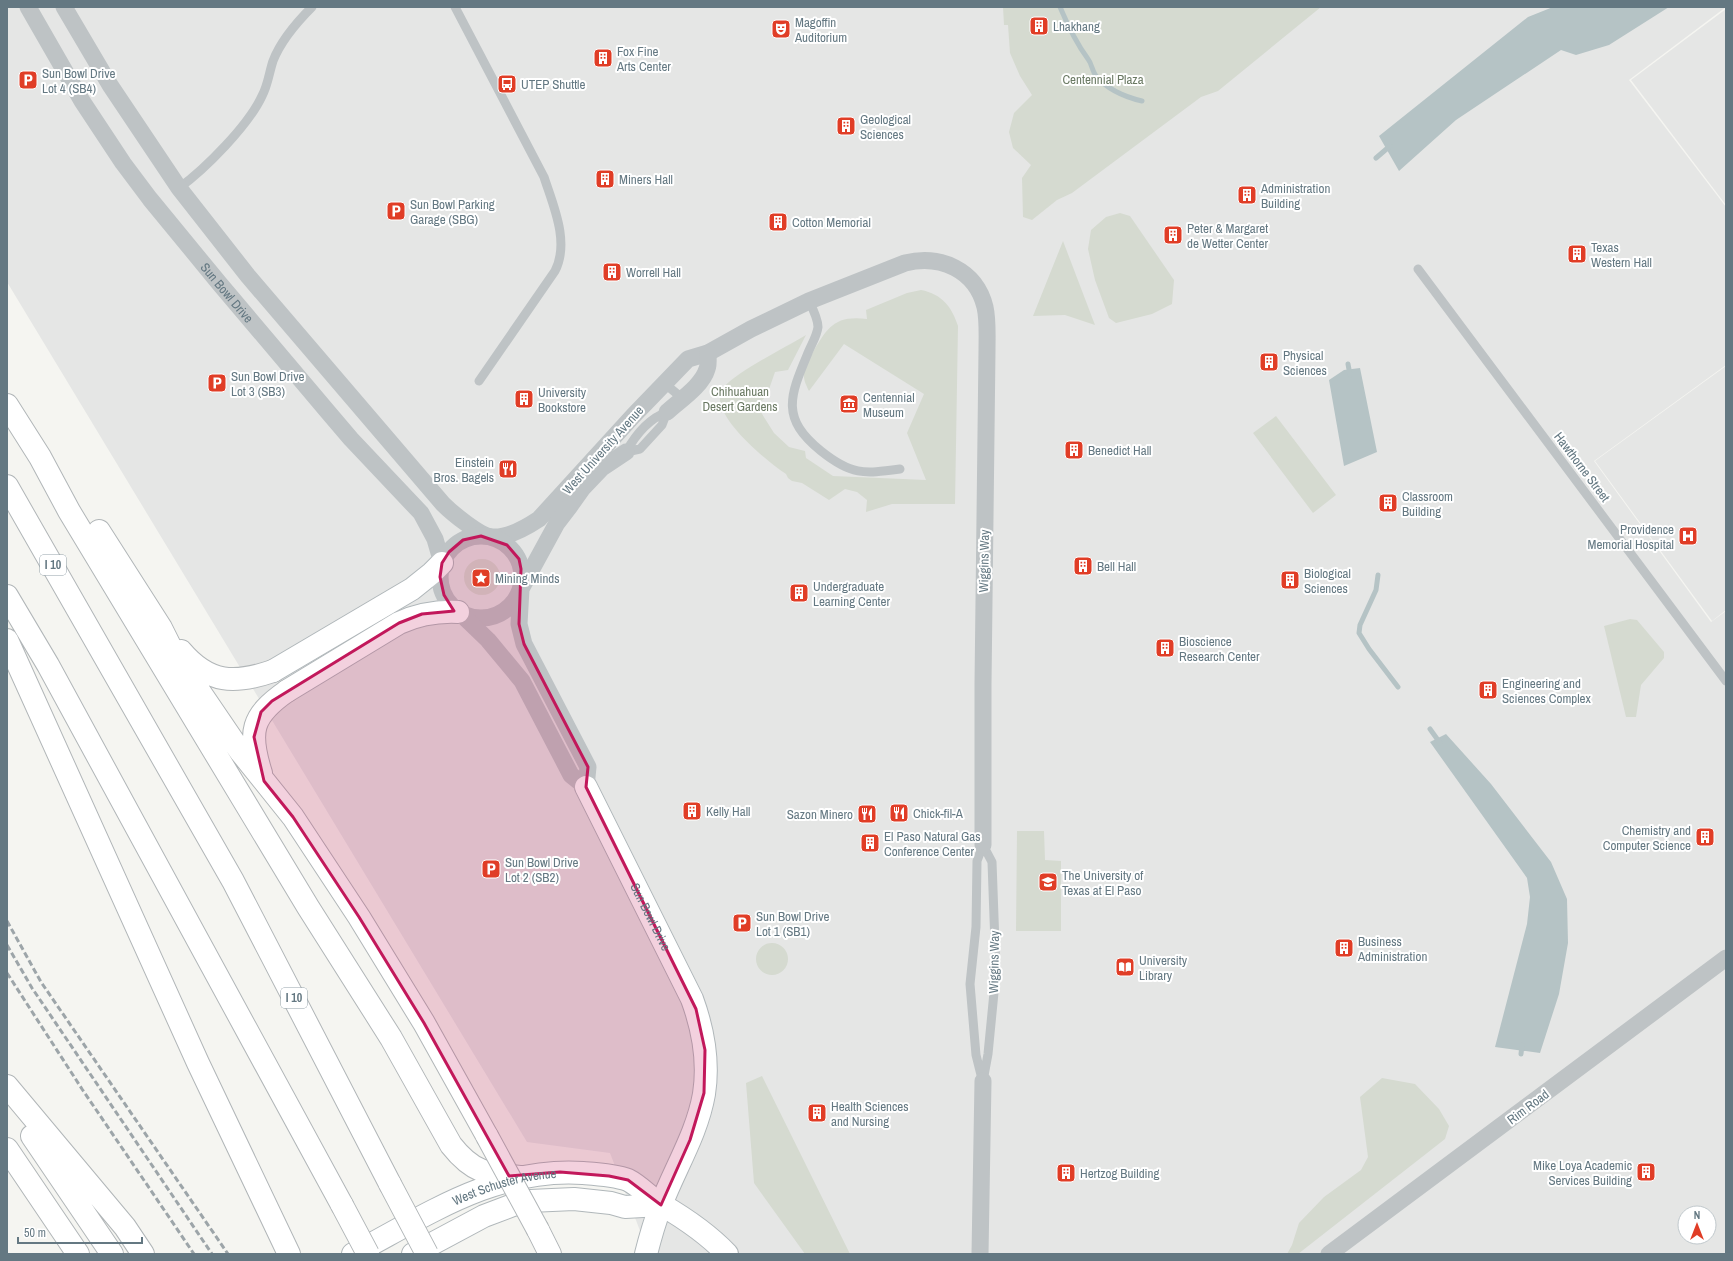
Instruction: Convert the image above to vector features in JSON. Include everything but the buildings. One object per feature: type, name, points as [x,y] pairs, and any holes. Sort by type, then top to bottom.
[{"type":"main road","points":[[7,406],[40,457],[73,518],[284,866],[391,1038],[451,1145],[457,1153],[476,1168],[491,1174],[520,1177]]},
{"type":"main road","points":[[40,457],[81,504],[161,628],[174,654],[240,752],[293,817],[359,917],[424,1023],[550,1254]]},
{"type":"main road","name":"I 10","points":[[7,486],[233,881],[427,1254]]},
{"type":"main road","points":[[161,628],[188,660],[213,676],[233,680],[253,678],[273,670],[412,589],[442,563]]},
{"type":"main road","points":[[7,596],[48,665],[368,1254]]},
{"type":"main road","points":[[264,781],[255,754],[254,738],[256,723],[261,712],[272,701],[287,690],[405,620],[431,612],[458,612]]},
{"type":"main road","points":[[7,640],[198,1063],[289,1254]]},
{"type":"main road","name":"Sun Bowl Drive","points":[[586,787],[692,999],[703,1036],[706,1066],[701,1109],[690,1140],[661,1205],[646,1254]]},
{"type":"main road","points":[[7,1086],[125,1227],[143,1254]]},
{"type":"main road","points":[[7,1098],[112,1254]]},
{"type":"main road","points":[[7,1149],[78,1254]]},
{"type":"main road","points":[[7,1159],[64,1254]]},
{"type":"main road","name":"West Schuster Avenue","points":[[353,1254],[473,1192],[499,1182],[520,1177],[560,1172],[594,1174],[628,1180],[661,1205],[690,1222],[727,1254]]},
{"type":"main road","name":"West Schuster Avenue","points":[[413,1254],[484,1216],[513,1205],[530,1201],[574,1199],[611,1203],[625,1207],[661,1205]]},
{"type":"street","name":"Sun Bowl Drive","points":[[28,7],[82,101],[123,163],[150,199],[219,283],[328,412],[421,513],[435,539],[442,563]]},
{"type":"street","name":"Sun Bowl Drive","points":[[64,7],[110,85],[178,188],[248,276],[443,504],[468,525],[492,537]]},
{"type":"street","name":"West University Avenue","points":[[492,537],[518,531],[539,519],[688,358],[708,353],[751,329],[809,302],[905,263],[916,260],[939,261],[952,266],[972,280]]},
{"type":"street","name":"Wiggins Way","points":[[972,280],[981,296],[984,306],[987,350],[983,692],[983,845]]},
{"type":"street","name":"West University Avenue","points":[[667,412],[706,374],[708,366],[708,353]]},
{"type":"street","name":"West University Avenue","points":[[521,589],[557,523],[582,489],[602,468],[626,452]]},
{"type":"street","points":[[481,536],[492,537],[507,545],[519,559],[522,579],[519,624],[524,644],[588,766],[586,787],[571,774],[530,696],[515,671],[488,640],[449,603],[441,586],[440,578],[442,563],[455,545],[463,540],[481,536]]},
{"type":"street","points":[[458,612],[472,617],[481,618],[499,614],[507,610],[521,589]]},
{"type":"street","name":"Rim Road","points":[[1329,1254],[1726,958]]},
{"type":"street","name":"Wiggins Way","points":[[980,1254],[983,1081]]},
{"type":"lane","points":[[178,188],[195,175],[214,157],[251,115],[266,88],[273,61],[277,53],[293,28],[312,7]]},
{"type":"lane","points":[[455,7],[544,177],[554,207],[560,237],[561,256],[555,271],[479,381]]},
{"type":"lane","name":"Hawthorne Street","points":[[1418,269],[1726,681]]},
{"type":"lane","points":[[809,302],[816,317],[818,329],[797,379],[792,407],[795,421],[807,439],[832,460],[857,472],[869,473],[900,469]]},
{"type":"lane","points":[[664,383],[682,398]]},
{"type":"lane","name":"West University Avenue","points":[[626,452],[640,448],[662,425],[667,412]]},
{"type":"lane","name":"Wiggins Way","points":[[983,845],[977,861],[976,927],[970,984],[976,1055],[983,1081]]},
{"type":"lane","name":"Wiggins Way","points":[[983,845],[992,862],[996,972],[988,1054],[983,1081]]},
{"type":"highlighted area","points":[[481,536],[507,545],[519,559],[521,569],[519,624],[524,644],[588,767],[586,787],[696,1009],[705,1050],[704,1093],[690,1140],[661,1205],[628,1180],[609,1176],[560,1172],[509,1176],[424,1023],[359,917],[293,817],[264,781],[254,737],[261,712],[272,701],[399,623],[422,614],[454,611],[444,595],[440,577],[442,563],[449,552],[463,540]]},
{"type":"shaded area","name":"The University of Texas at El Paso","points":[[7,7],[1726,7],[1629,80],[1726,207],[1726,365],[1594,461],[1711,622],[1726,611],[1726,1254],[649,1254],[610,1153],[527,1142],[7,282]]},
{"type":"shaded area","points":[[1553,7],[1669,7],[1609,45],[1576,55],[1561,50],[1456,120],[1399,171],[1379,136],[1528,17]]},
{"type":"shaded area","points":[[1726,9],[1726,205],[1631,80]]},
{"type":"shaded area","name":"Providence Memorial Hospital","points":[[1726,366],[1726,610],[1712,621],[1595,461]]},
{"type":"shaded area","points":[[1360,368],[1377,452],[1344,466],[1329,380],[1344,370]]},
{"type":"shaded area","points":[[1446,734],[1491,784],[1551,862],[1567,899],[1568,943],[1559,994],[1540,1053],[1495,1047],[1527,924],[1530,897],[1527,878],[1430,742]]},
{"type":"green space","name":"Centennial Plaza","points":[[1003,7],[1321,7],[1218,91],[1201,97],[1072,193],[1057,200],[1032,220],[1023,217],[1022,178],[1031,165],[1013,148],[1009,132],[1014,113],[1032,95],[1020,76],[1010,53],[1008,25],[1004,25]]},
{"type":"green space","points":[[1120,213],[1130,216],[1174,280],[1172,304],[1152,314],[1116,323],[1109,318],[1095,280],[1088,249],[1091,230],[1106,217]]},
{"type":"green space","points":[[1063,241],[1095,325],[1065,315],[1033,316]]},
{"type":"green space","name":"Chihuahuan Desert Gardens","points":[[921,290],[935,295],[945,302],[953,313],[958,326],[955,504],[892,504],[866,512],[867,500],[857,492],[845,489],[829,500],[802,483],[792,481],[788,478],[786,474],[766,459],[741,436],[731,423],[723,410],[720,398],[723,388],[739,374],[806,335],[788,370],[775,372],[767,395],[757,406],[774,433],[789,447],[805,451],[806,458],[833,476],[926,480],[907,433],[924,394],[844,344],[809,391],[804,380],[806,365],[822,337],[833,325],[839,321],[847,319],[867,319],[866,310],[907,293]]},
{"type":"green space","points":[[1276,416],[1336,495],[1313,513],[1253,433]]},
{"type":"green space","points":[[482,559],[492,562],[497,567],[500,577],[497,587],[492,592],[482,595],[472,592],[467,587],[464,577],[467,567],[472,562]]},
{"type":"green space","points":[[1630,619],[1637,620],[1664,652],[1664,658],[1641,685],[1636,717],[1626,717],[1604,626]]},
{"type":"green space","points":[[1017,831],[1044,831],[1045,860],[1061,861],[1061,931],[1016,931]]},
{"type":"green space","points":[[769,943],[775,943],[784,947],[788,959],[784,971],[775,975],[769,975],[760,971],[756,962],[756,956],[760,947]]},
{"type":"green space","points":[[762,1076],[850,1254],[805,1254],[754,1183],[746,1083]]},
{"type":"green space","points":[[1382,1078],[1415,1084],[1439,1109],[1449,1126],[1445,1139],[1298,1254],[1287,1254],[1292,1245],[1299,1223],[1324,1197],[1361,1170],[1368,1157],[1360,1097]]},
{"type":"waterway","points":[[1060,7],[1072,34],[1089,61],[1096,76],[1117,92],[1142,101]]},
{"type":"waterway","points":[[1376,158],[1390,146]]},
{"type":"waterway","points":[[1348,364],[1350,375]]},
{"type":"waterway","points":[[1378,575],[1376,590],[1360,625],[1359,633],[1369,649],[1398,687]]},
{"type":"waterway","points":[[1430,729],[1440,743]]},
{"type":"waterway","points":[[1521,1054],[1522,1045]]},
{"type":"railway","points":[[7,921],[41,982],[228,1254]]},
{"type":"railway","points":[[7,945],[32,988],[212,1254]]},
{"type":"railway","points":[[7,973],[82,1089],[194,1254]]},
{"type":"place","name":"Lhakhang","points":[[1039,26]]},
{"type":"place","name":"Magoffin Auditorium","points":[[781,29]]},
{"type":"place","name":"Fox Fine Arts Center","points":[[603,58]]},
{"type":"place","name":"Sun Bowl Drive Lot 4 (SB4)","points":[[28,80]]},
{"type":"place","name":"UTEP Shuttle","points":[[507,84]]},
{"type":"place","name":"Geological Sciences","points":[[846,126]]},
{"type":"place","name":"Miners Hall","points":[[605,179]]},
{"type":"place","name":"Administration Building","points":[[1247,195]]},
{"type":"place","name":"Sun Bowl Parking Garage (SBG)","points":[[396,211]]},
{"type":"place","name":"Cotton Memorial","points":[[778,222]]},
{"type":"place","name":"Peter & Margaret de Wetter Center","points":[[1173,235]]},
{"type":"place","name":"Texas Western Hall","points":[[1577,254]]},
{"type":"place","name":"Worrell Hall","points":[[612,272]]},
{"type":"place","name":"Physical Sciences","points":[[1269,362]]},
{"type":"place","name":"Sun Bowl Drive Lot 3 (SB3)","points":[[217,383]]},
{"type":"place","name":"University Bookstore","points":[[524,399]]},
{"type":"place","name":"Centennial Museum","points":[[849,404]]},
{"type":"place","name":"Benedict Hall","points":[[1074,450]]},
{"type":"place","name":"Einstein Bros. Bagels","points":[[508,469]]},
{"type":"place","name":"Classroom Building","points":[[1388,503]]},
{"type":"place","name":"Providence Memorial Hospital","points":[[1688,536]]},
{"type":"place","name":"Bell Hall","points":[[1083,566]]},
{"type":"place","name":"Mining Minds","points":[[481,578]]},
{"type":"place","name":"Biological Sciences","points":[[1290,580]]},
{"type":"place","name":"Undergraduate Learning Center","points":[[799,593]]},
{"type":"place","name":"Bioscience Research Center","points":[[1165,648]]},
{"type":"place","name":"Engineering and Sciences Complex","points":[[1488,690]]},
{"type":"place","name":"Kelly Hall","points":[[692,811]]},
{"type":"place","name":"Chick-fil-A","points":[[899,813]]},
{"type":"place","name":"Sazon Minero","points":[[867,814]]},
{"type":"place","name":"Chemistry and Computer Science","points":[[1705,837]]},
{"type":"place","name":"El Paso Natural Gas Conference Center","points":[[870,843]]},
{"type":"place","name":"Sun Bowl Drive Lot 2 (SB2)","points":[[491,869]]},
{"type":"place","name":"The University of Texas at El Paso","points":[[1048,882]]},
{"type":"place","name":"Sun Bowl Drive Lot 1 (SB1)","points":[[742,923]]},
{"type":"place","name":"Business Administration","points":[[1344,948]]},
{"type":"place","name":"University Library","points":[[1125,967]]},
{"type":"place","name":"Health Sciences and Nursing","points":[[817,1113]]},
{"type":"place","name":"Mike Loya Academic Services Building","points":[[1646,1172]]},
{"type":"place","name":"Hertzog Building","points":[[1066,1173]]}]
